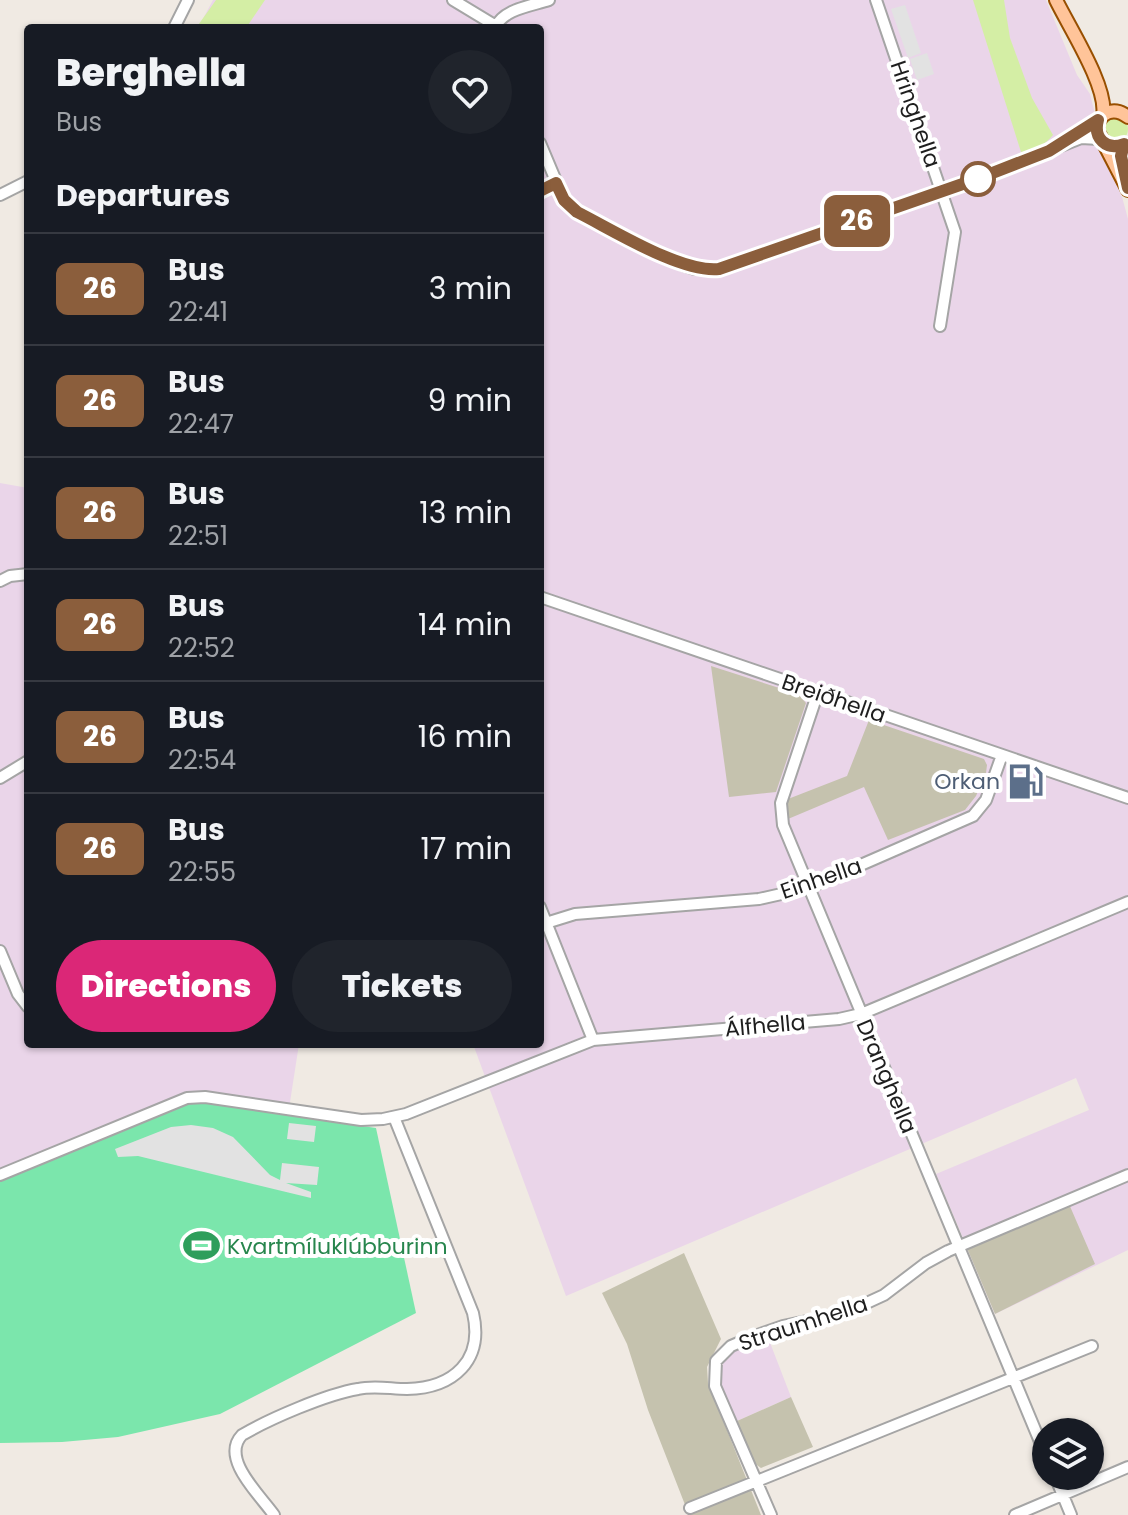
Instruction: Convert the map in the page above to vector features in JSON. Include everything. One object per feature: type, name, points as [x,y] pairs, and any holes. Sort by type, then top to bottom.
[{"type":"main road","points":[[1056,0],[1100,86],[1125,115]]},
{"type":"main road","points":[[1100,86],[1104,103],[1097,130],[1128,189]]},
{"type":"main road","points":[[1101,118],[1111,111],[1125,115]]},
{"type":"main road","points":[[1102,141],[1114,147],[1126,142]]},
{"type":"main road","points":[[1126,142],[1121,156],[1128,189]]},
{"type":"street","points":[[176,24],[188,0]]},
{"type":"street","points":[[453,0],[491,24]]},
{"type":"street","points":[[498,24],[506,15],[549,0]]},
{"type":"street","name":"Hringhella","points":[[544,153],[564,200],[577,212],[683,265],[708,270],[719,269],[943,192],[876,0]]},
{"type":"street","points":[[1049,151],[1101,118]]},
{"type":"street","points":[[940,326],[955,232],[943,192],[1085,137],[1102,141]]},
{"type":"street","points":[[0,195],[24,183]]},
{"type":"street","points":[[544,189],[556,183]]},
{"type":"street","points":[[0,581],[24,574]]},
{"type":"street","name":"Breiðhella","points":[[544,598],[1128,798]]},
{"type":"street","name":"Dranghella","points":[[818,692],[781,803],[783,825],[1032,1423]]},
{"type":"street","name":"Einhella","points":[[546,923],[575,914],[759,899],[808,888],[973,816],[986,800],[1002,755]]},
{"type":"street","points":[[0,778],[24,763]]},
{"type":"street","name":"Álfhella","points":[[0,1175],[187,1098],[218,1098],[361,1120],[394,1117],[593,1040],[839,1019],[861,1014],[1128,902]]},
{"type":"street","points":[[544,918],[593,1040]]},
{"type":"street","points":[[0,951],[24,1002]]},
{"type":"street","points":[[274,1515],[235,1460],[234,1446],[242,1435],[342,1392],[360,1388],[410,1389],[446,1379],[466,1364],[476,1346],[473,1313],[394,1117]]},
{"type":"street","name":"Straumhella","points":[[771,1515],[713,1381],[716,1361],[720,1356],[731,1346],[767,1331],[845,1313],[884,1295],[926,1263],[958,1246],[1128,1175]]},
{"type":"street","points":[[690,1508],[1092,1346]]},
{"type":"street","points":[[1015,1515],[1128,1467]]},
{"type":"street","points":[[1060,1490],[1071,1515]]},
{"type":"shaded area","points":[[213,0],[1046,0],[1077,75],[1090,94],[1108,166],[1128,219],[1128,1250],[995,1314],[936,1174],[1089,1110],[1076,1078],[566,1296],[474,1048],[544,1048],[544,24],[200,24]]},
{"type":"shaded area","points":[[905,5],[921,53],[908,58],[891,9]]},
{"type":"shaded area","points":[[927,53],[934,74],[917,80],[910,59]]},
{"type":"shaded area","points":[[0,483],[24,487],[24,1048],[298,1048],[288,1115],[207,1103],[186,1103],[0,1180]]},
{"type":"shaded area","points":[[711,666],[798,694],[806,703],[776,792],[729,797]]},
{"type":"shaded area","points":[[869,720],[984,759],[986,773],[976,796],[965,810],[888,840],[864,787],[788,819],[788,799],[847,776]]},
{"type":"shaded area","points":[[289,1123],[316,1126],[314,1142],[287,1139]]},
{"type":"shaded area","points":[[191,1125],[213,1128],[233,1137],[270,1175],[280,1180],[282,1163],[319,1167],[317,1185],[286,1183],[311,1192],[311,1198],[138,1156],[118,1157],[115,1149],[171,1127]]},
{"type":"shaded area","points":[[1069,1204],[1095,1264],[995,1314],[967,1248]]},
{"type":"shaded area","points":[[684,1253],[721,1339],[707,1367],[708,1383],[761,1515],[689,1515],[648,1410],[627,1344],[602,1293]]},
{"type":"shaded area","points":[[769,1340],[791,1397],[737,1421],[720,1383],[719,1371],[735,1350]]},
{"type":"shaded area","points":[[791,1397],[813,1447],[761,1468],[754,1463],[737,1421]]},
{"type":"green space","points":[[216,0],[265,0],[249,24],[199,24]]},
{"type":"green space","points":[[973,0],[1004,0],[1010,38],[1032,98],[1053,135],[1035,149],[1021,152]]},
{"type":"green space","points":[[1115,116],[1124,120],[1128,129],[1124,138],[1115,142],[1106,138],[1102,129],[1106,120]]},
{"type":"green space","name":"Kvartmíluklúbburinn","points":[[186,1103],[207,1103],[376,1128],[416,1313],[220,1414],[118,1437],[0,1443],[0,1180]]},
{"type":"bus line","name":"26","points":[[544,189],[556,183],[564,200],[577,212],[683,265],[708,270],[719,269],[977,179],[1049,151],[1098,120],[1099,139],[1114,147],[1124,144],[1121,156],[1128,188]]},
{"type":"place","name":"Orkan","points":[[1026,781]]},
{"type":"place","name":"Kvartmíluklúbburinn","points":[[201,1246]]}]
